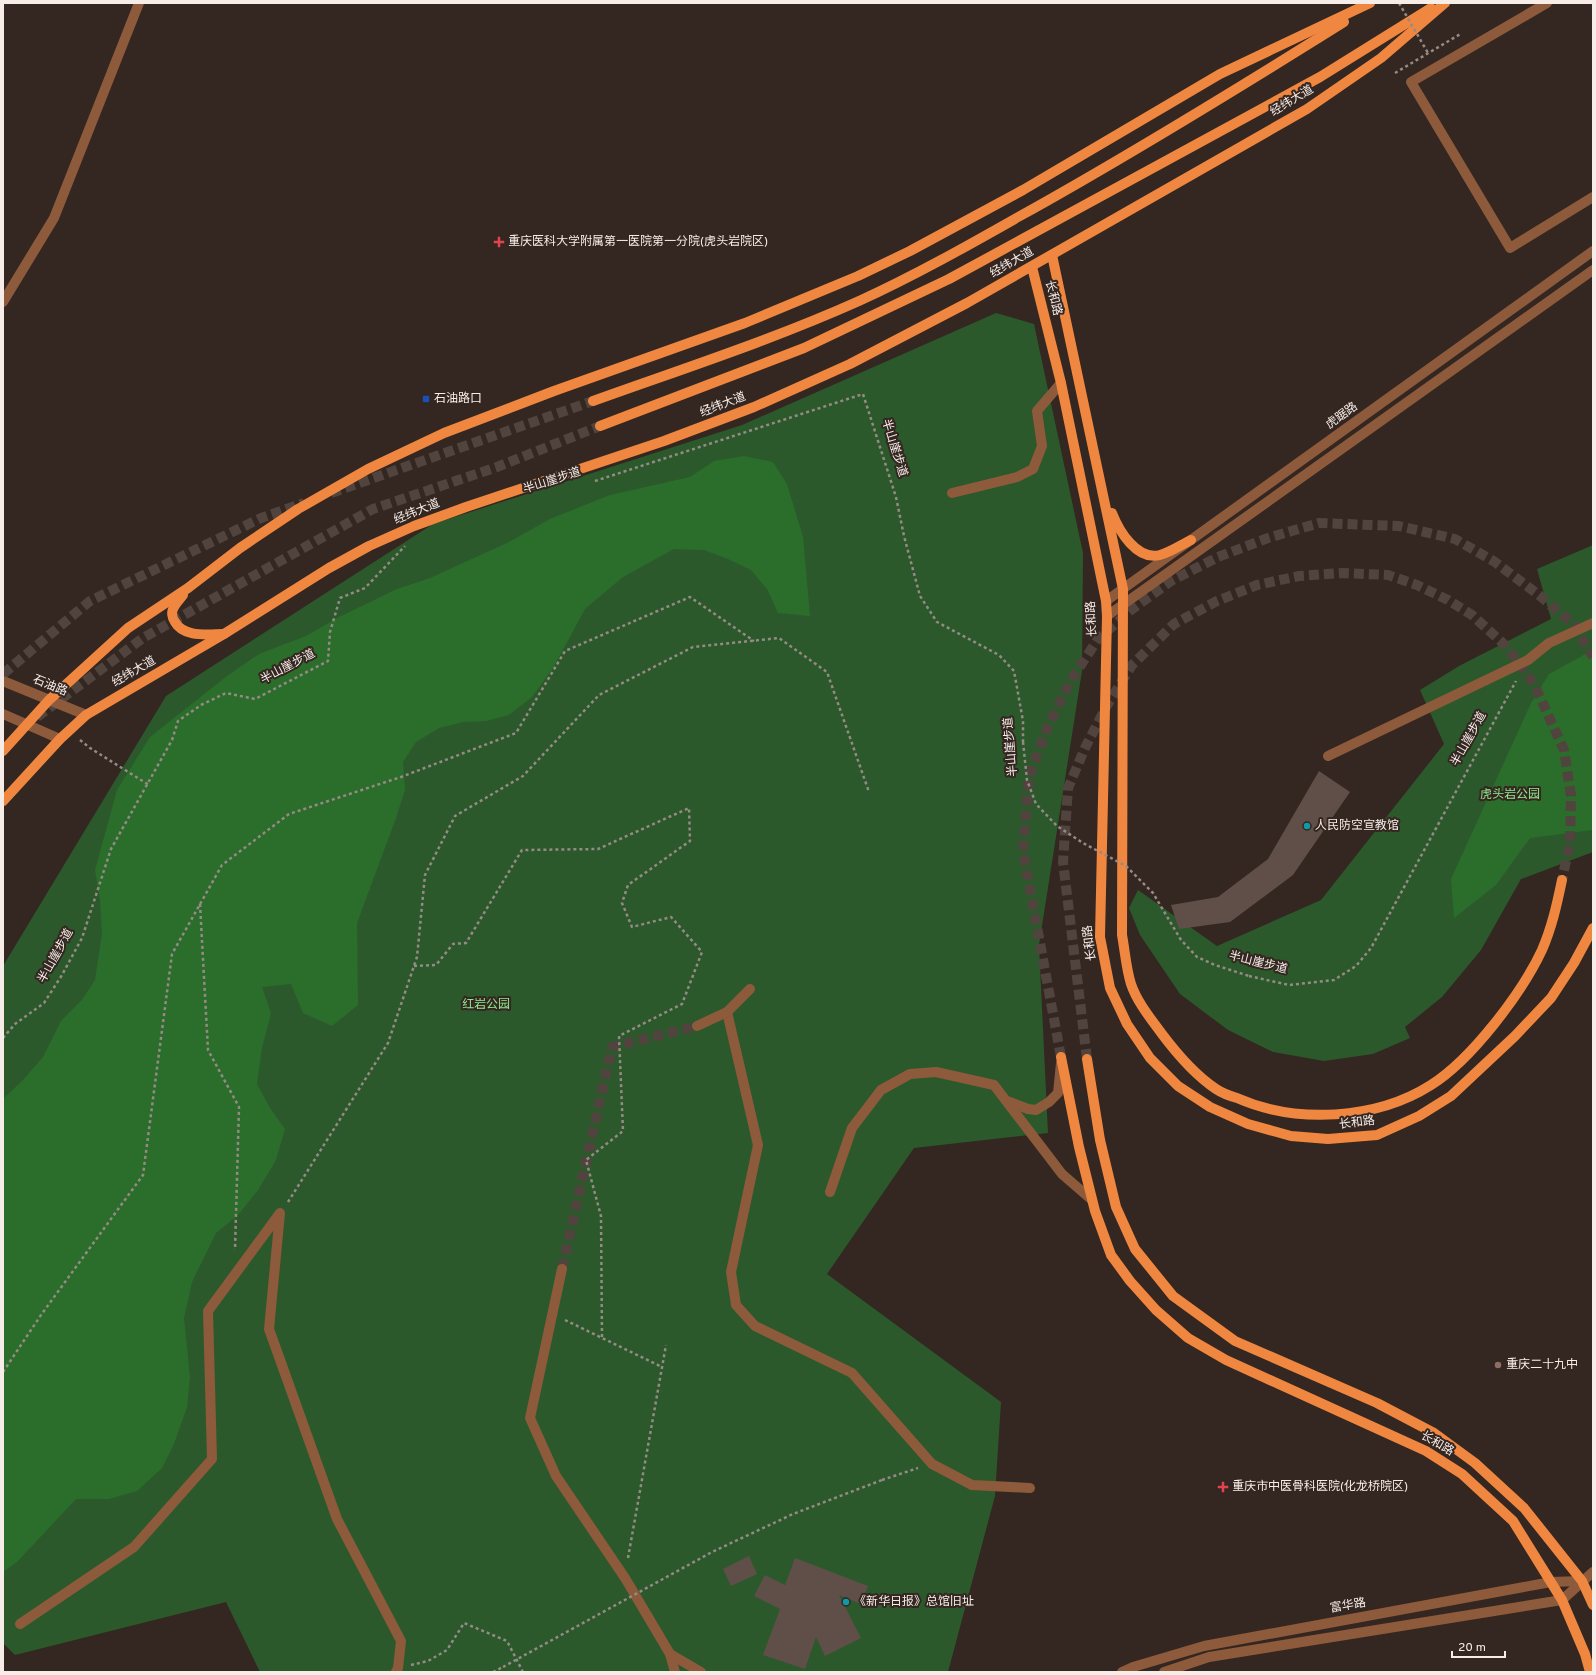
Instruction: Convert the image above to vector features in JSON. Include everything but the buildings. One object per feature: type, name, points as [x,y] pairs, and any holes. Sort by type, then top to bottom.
[{"type":"main road","points":[[593,401],[783,334],[860,300],[941,260],[1089,178],[1227,96],[1371,3]]},
{"type":"main road","points":[[3,751],[48,700],[128,628],[188,588],[240,548],[298,509],[368,469],[451,430],[554,391],[745,323],[858,276],[910,251],[1023,190],[1220,74],[1371,3]]},
{"type":"main road","points":[[600,426],[804,348],[949,279],[1320,77],[1440,3]]},
{"type":"main road","name":"经纬大道","points":[[3,801],[69,730],[86,715],[224,634],[329,568],[414,526],[466,507],[664,441],[754,407],[850,364],[967,303],[1307,109],[1381,58],[1445,3]]},
{"type":"main road","name":"长和路","points":[[1052,255],[1123,589],[1122,935],[1131,984],[1146,1013],[1170,1045],[1198,1074],[1217,1090],[1256,1107],[1291,1114],[1330,1114],[1371,1110],[1404,1100],[1432,1084],[1468,1056],[1519,989],[1544,944],[1554,916],[1562,880]]},
{"type":"main road","name":"长和路","points":[[1032,266],[1060,383],[1106,602],[1107,616],[1100,937],[1110,988],[1127,1024],[1150,1058],[1178,1086],[1210,1107],[1248,1124],[1290,1136],[1328,1139],[1377,1135],[1419,1116],[1451,1096],[1515,1036],[1551,998],[1574,963],[1593,928]]},
{"type":"main road","points":[[1103,491],[1117,526],[1128,541],[1142,552],[1158,556],[1191,540]]},
{"type":"main road","points":[[188,588],[174,607],[172,613],[173,620],[176,625],[190,633],[224,634]]},
{"type":"main road","name":"长和路","points":[[1061,1056],[1079,1147],[1092,1200],[1111,1255],[1130,1281],[1156,1310],[1188,1338],[1226,1360],[1426,1451],[1462,1474],[1513,1521],[1562,1600],[1585,1654],[1590,1672]]},
{"type":"main road","name":"长和路","points":[[1087,1058],[1100,1140],[1116,1207],[1135,1249],[1173,1296],[1235,1341],[1376,1403],[1440,1438],[1476,1463],[1524,1508],[1582,1581],[1593,1605]]},
{"type":"street","points":[[3,302],[54,218],[139,3]]},
{"type":"street","points":[[1547,3],[1535,6],[1411,82],[1510,248],[1593,197]]},
{"type":"street","name":"虎踞路","points":[[1106,602],[1593,252]]},
{"type":"street","points":[[1107,616],[1593,270]]},
{"type":"street","points":[[952,493],[1017,477],[1033,469],[1042,446],[1036,411],[1060,383]]},
{"type":"street","points":[[1328,756],[1528,660],[1550,643],[1593,623]]},
{"type":"street","name":"石油路","points":[[3,681],[86,715]]},
{"type":"street","points":[[3,714],[60,740]]},
{"type":"street","points":[[697,1026],[727,1012],[750,989]]},
{"type":"street","points":[[727,1012],[758,1145],[731,1272],[736,1305],[755,1326],[852,1373],[932,1464],[972,1485],[1030,1488]]},
{"type":"street","points":[[1006,1101],[1028,1109],[1036,1110],[1049,1102],[1058,1093],[1061,1056]]},
{"type":"street","points":[[830,1192],[852,1128],[881,1090],[910,1074],[936,1072],[994,1085],[1062,1174],[1092,1200]]},
{"type":"street","points":[[20,1624],[134,1547],[212,1458],[208,1311],[280,1213]]},
{"type":"street","points":[[280,1213],[269,1329],[337,1519],[401,1641],[397,1670]]},
{"type":"street","points":[[562,1269],[530,1418],[556,1476],[625,1578],[670,1654],[675,1672]]},
{"type":"street","points":[[1164,1672],[1209,1658],[1562,1600],[1593,1572]]},
{"type":"street","name":"富华路","points":[[1122,1672],[1204,1646],[1551,1582],[1582,1581]]},
{"type":"street","points":[[670,1654],[701,1672]]},
{"type":"path","points":[[1398,3],[1428,53]]},
{"type":"path","points":[[1395,73],[1462,34]]},
{"type":"path","name":"半山崖步道","points":[[589,482],[863,394],[896,497],[904,536],[920,596],[937,622],[998,654],[1014,671],[1023,721],[1023,742],[1027,780],[1036,804],[1057,826],[1083,844],[1126,866],[1153,893],[1181,940],[1197,957],[1215,965],[1249,976],[1289,984],[1309,984],[1334,980],[1356,966],[1371,948],[1528,660]]},
{"type":"path","name":"半山崖步道","points":[[3,1038],[15,1024],[44,1003],[62,975],[82,938],[111,849],[149,784],[172,740],[178,721],[201,705],[226,693],[255,699],[328,661],[330,632],[340,598],[365,588],[405,545]]},
{"type":"path","points":[[3,1372],[41,1316],[143,1175],[172,954],[222,865],[289,814],[401,777],[516,733],[566,651],[690,597],[754,640]]},
{"type":"path","points":[[280,1213],[388,1044],[418,957],[425,875],[455,816],[523,776],[599,695],[693,646],[779,638],[827,672],[869,792]]},
{"type":"path","points":[[69,730],[90,748],[149,784]]},
{"type":"path","points":[[414,966],[436,965],[453,944],[466,943],[522,850],[598,848],[689,808],[690,841],[628,885],[622,903],[632,927],[671,917],[702,952],[682,1004],[619,1036],[623,1131],[586,1160],[601,1216],[602,1338]]},
{"type":"path","points":[[200,903],[208,1050],[239,1107],[234,1276]]},
{"type":"path","points":[[552,1314],[662,1367]]},
{"type":"path","points":[[625,1578],[666,1345]]},
{"type":"path","points":[[493,1672],[712,1552],[793,1514],[882,1480],[932,1464]]},
{"type":"path","points":[[397,1670],[428,1661],[446,1650],[464,1623],[507,1641],[523,1672]]},
{"type":"green space","name":"红岩公园","points":[[996,313],[1034,324],[1083,553],[1082,671],[1039,945],[1048,1133],[914,1148],[827,1274],[1001,1402],[995,1496],[948,1672],[260,1672],[226,1602],[15,1655],[3,1643],[3,966],[166,696],[433,524],[742,425]]},
{"type":"green space","points":[[744,456],[773,462],[787,484],[803,537],[810,616],[778,613],[767,589],[751,570],[704,550],[674,549],[623,577],[585,609],[553,668],[532,697],[509,715],[486,721],[463,722],[439,728],[416,742],[403,762],[405,790],[357,923],[358,1005],[332,1026],[303,1013],[291,984],[262,987],[271,1013],[262,1048],[257,1084],[270,1108],[285,1129],[276,1160],[258,1190],[238,1215],[216,1233],[192,1282],[184,1318],[190,1377],[187,1407],[174,1444],[162,1468],[137,1491],[109,1499],[76,1499],[17,1562],[3,1572],[3,1099],[23,1080],[43,1057],[61,1021],[82,1000],[95,980],[102,934],[100,900],[95,870],[117,790],[150,737],[227,676],[259,654],[306,636],[339,617],[397,589],[430,578],[509,542],[550,519],[610,495],[690,477],[714,461]]},
{"type":"green space","name":"虎头岩公园","points":[[1593,545],[1593,852],[1521,879],[1481,950],[1442,997],[1405,1027],[1410,1038],[1373,1054],[1324,1061],[1273,1052],[1228,1030],[1180,994],[1140,935],[1129,908],[1138,890],[1217,946],[1321,900],[1444,744],[1420,690],[1459,666],[1551,619],[1537,569]]},
{"type":"green space","points":[[1593,650],[1593,830],[1530,838],[1496,885],[1454,918],[1451,879],[1531,703],[1549,674]]},
{"type":"tunnel","points":[[331,493],[593,401]]},
{"type":"tunnel","points":[[37,717],[143,638],[373,509],[497,467],[600,426]]},
{"type":"tunnel","points":[[3,674],[90,601],[261,518],[304,503]]},
{"type":"tunnel","points":[[1061,1057],[1023,851],[1029,776],[1048,726],[1071,680],[1098,639],[1131,610],[1171,581],[1218,557],[1268,538],[1319,523],[1399,526],[1455,539],[1495,562],[1539,595],[1574,625],[1593,657]]},
{"type":"tunnel","points":[[1087,1059],[1063,862],[1068,788],[1085,748],[1106,707],[1132,665],[1174,624],[1217,601],[1257,585],[1299,576],[1342,573],[1388,575],[1417,585],[1448,600],[1472,615],[1506,646],[1534,684],[1564,750],[1571,796],[1570,842],[1562,880]]},
{"type":"tunnel","points":[[562,1269],[612,1047],[697,1026]]},
{"type":"place","name":"重庆医科大学附属第一医院第一分院(虎头岩院区)","points":[[499,242]]},
{"type":"place","name":"石油路口","points":[[426,399]]},
{"type":"place","name":"人民防空宣教馆","points":[[1307,826]]},
{"type":"place","name":"重庆二十九中","points":[[1498,1365]]},
{"type":"place","name":"重庆市中医骨科医院(化龙桥院区)","points":[[1223,1487]]},
{"type":"place","name":"《新华日报》总馆旧址","points":[[846,1602]]}]
